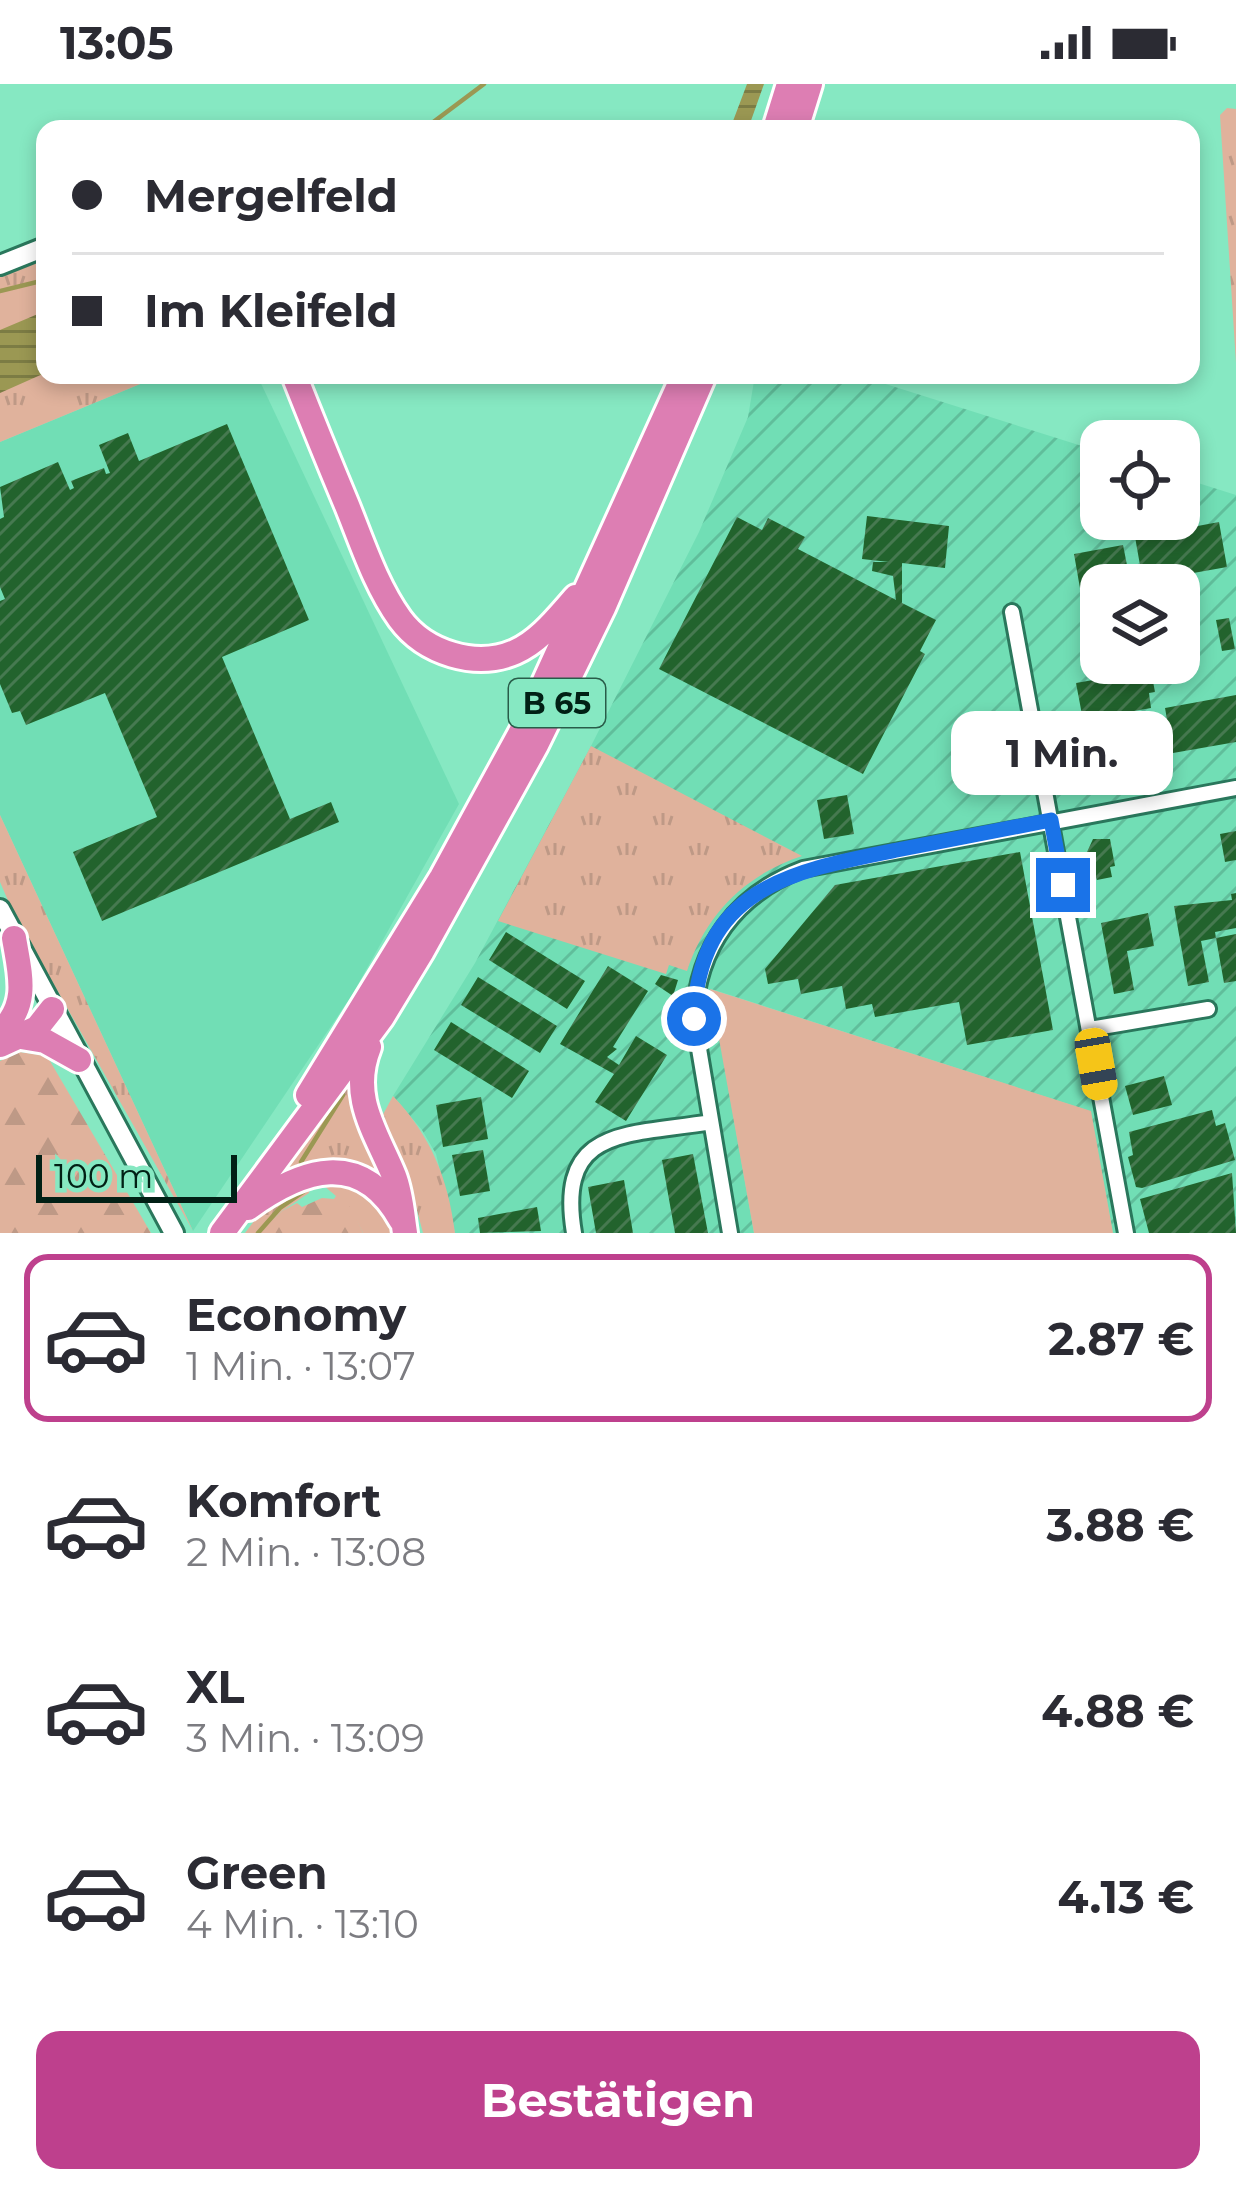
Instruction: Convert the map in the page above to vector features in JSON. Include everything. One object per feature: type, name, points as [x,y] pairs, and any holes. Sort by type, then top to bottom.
[{"type":"highway","points":[[778,120],[789,84]]},
{"type":"highway","points":[[799,120],[810,84]]},
{"type":"highway","points":[[298,384],[380,586],[402,623],[425,643],[467,658],[515,652],[555,622],[597,572]]},
{"type":"highway","name":"B 65","points":[[277,1156],[294,1118],[442,877],[525,725],[680,384]]},
{"type":"highway","name":"B 65","points":[[227,1226],[382,1017],[536,745],[603,608],[700,384]]},
{"type":"highway","points":[[7,1035],[22,999],[14,938]]},
{"type":"highway","points":[[7,1035],[52,1009]]},
{"type":"highway","points":[[382,1017],[365,1057],[362,1093],[367,1119],[396,1181],[405,1229]]},
{"type":"highway","points":[[7,1035],[45,1041],[79,1060]]},
{"type":"highway","points":[[227,1226],[293,1178],[331,1172],[355,1177],[376,1189],[405,1229]]},
{"type":"main road","points":[[0,266],[36,251]]},
{"type":"main road","points":[[0,909],[175,1233]]},
{"type":"street","points":[[1012,611],[1126,1233]]},
{"type":"street","points":[[730,1233],[696,1037],[695,1001],[713,942],[743,904],[771,883],[803,869],[1236,788]]},
{"type":"street","points":[[1090,1029],[1208,1009]]},
{"type":"street","points":[[574,1233],[569,1187],[574,1168],[587,1153],[615,1140],[711,1122]]},
{"type":"shaded area","points":[[747,84],[764,84],[751,120],[733,120]]},
{"type":"shaded area","points":[[36,315],[36,377],[0,393],[0,330]]},
{"type":"shaded area","points":[[140,384],[261,384],[459,804],[352,995],[193,1231],[0,815],[0,442]]},
{"type":"shaded area","points":[[754,384],[886,384],[1080,445],[1080,540],[1200,540],[1200,484],[1236,495],[1236,1233],[1113,1233],[1090,1111],[711,989],[754,1233],[455,1233],[436,1154],[393,1096],[475,963],[699,532],[748,417]]},
{"type":"green space","points":[[1227,108],[1236,109],[1236,363],[1220,115]]},
{"type":"green space","points":[[36,263],[36,384],[140,384],[0,442],[0,277]]},
{"type":"green space","points":[[591,746],[802,856],[763,874],[730,899],[705,932],[687,971],[669,965],[666,974],[498,921]]},
{"type":"green space","points":[[0,815],[193,1231],[13,912],[0,882]]},
{"type":"green space","points":[[710,989],[1091,1111],[1113,1233],[754,1233]]},
{"type":"green space","points":[[20,1052],[47,1056],[151,1233],[0,1233],[0,1061]]},
{"type":"green space","points":[[356,1060],[390,1178],[379,1184],[275,1180]]},
{"type":"green space","points":[[393,1096],[436,1159],[455,1233],[423,1233],[404,1162],[380,1120]]},
{"type":"green space","points":[[329,1178],[368,1193],[393,1233],[363,1233],[346,1206],[323,1185]]},
{"type":"green space","points":[[311,1184],[309,1193],[258,1233],[245,1233],[264,1208]]},
{"type":"green space","points":[[338,1193],[363,1233],[258,1233],[297,1203],[302,1207],[322,1198],[334,1199]]},
{"type":"building","points":[[227,424],[309,620],[222,657],[290,819],[331,802],[339,822],[102,921],[73,852],[157,817],[105,693],[26,725],[20,711],[12,713],[0,684],[0,601],[5,599],[0,587],[0,519],[4,517],[0,487],[58,462],[70,490],[74,488],[71,481],[104,468],[110,473],[99,445],[128,433],[139,461]]},
{"type":"building","points":[[867,516],[949,526],[945,568],[902,563],[902,603],[936,620],[920,651],[925,654],[863,774],[659,669],[737,517],[762,530],[768,518],[805,537],[798,549],[896,600],[893,576],[872,571],[873,562],[889,562],[862,559]]},
{"type":"building","points":[[1219,522],[1227,567],[1200,572],[1200,564],[1140,564],[1136,540],[1200,540],[1200,526]]},
{"type":"building","points":[[1123,545],[1127,564],[1080,564],[1080,588],[1074,554]]},
{"type":"building","points":[[1229,618],[1235,649],[1222,651],[1216,620]]},
{"type":"building","points":[[1076,683],[1154,684],[1155,692],[1149,693],[1151,708],[1083,720]]},
{"type":"building","points":[[1236,695],[1236,742],[1173,753],[1165,708]]},
{"type":"building","points":[[847,795],[854,834],[824,839],[817,800]]},
{"type":"building","points":[[1236,831],[1236,860],[1225,862],[1220,834]]},
{"type":"building","points":[[1093,839],[1110,839],[1112,877],[1097,880],[1087,852]]},
{"type":"building","points":[[1020,852],[1053,1030],[967,1045],[959,1002],[875,1017],[872,1004],[846,1009],[842,986],[801,994],[798,979],[768,984],[765,969],[835,885]]},
{"type":"building","points":[[1236,893],[1236,928],[1215,932],[1216,938],[1201,941],[1209,982],[1188,986],[1174,906],[1232,900],[1231,894]]},
{"type":"building","points":[[1148,913],[1154,946],[1127,951],[1134,990],[1114,994],[1101,923]]},
{"type":"building","points":[[506,932],[585,981],[567,1009],[489,960]]},
{"type":"building","points":[[1236,934],[1236,981],[1224,983],[1216,938]]},
{"type":"building","points":[[608,966],[648,991],[613,1047],[617,1049],[607,1057],[619,1065],[636,1036],[667,1055],[626,1121],[595,1102],[614,1074],[560,1044]]},
{"type":"building","points":[[661,975],[678,980],[673,996],[655,984]]},
{"type":"building","points":[[478,977],[557,1026],[540,1053],[461,1005]]},
{"type":"building","points":[[451,1022],[529,1071],[512,1098],[434,1050]]},
{"type":"building","points":[[1164,1076],[1172,1105],[1133,1115],[1125,1086]]},
{"type":"building","points":[[481,1097],[488,1139],[443,1147],[436,1105]]},
{"type":"building","points":[[1212,1110],[1216,1126],[1225,1123],[1235,1160],[1136,1187],[1128,1157],[1133,1155],[1129,1132]]},
{"type":"building","points":[[483,1150],[490,1191],[460,1196],[452,1155]]},
{"type":"building","points":[[693,1154],[708,1233],[675,1233],[662,1160]]},
{"type":"building","points":[[1232,1173],[1236,1233],[1149,1233],[1140,1199]]},
{"type":"building","points":[[624,1180],[633,1233],[596,1233],[588,1187]]},
{"type":"building","points":[[537,1207],[541,1231],[480,1233],[478,1218]]},
{"type":"waterway","points":[[436,120],[484,84]]},
{"type":"waterway","points":[[0,291],[36,282]]},
{"type":"waterway","points":[[301,1162],[343,1095]]},
{"type":"waterway","points":[[258,1233],[280,1208],[306,1190]]},
{"type":"route","points":[[694,1019],[702,967],[720,931],[757,892],[803,869],[1051,820],[1063,885]]}]
